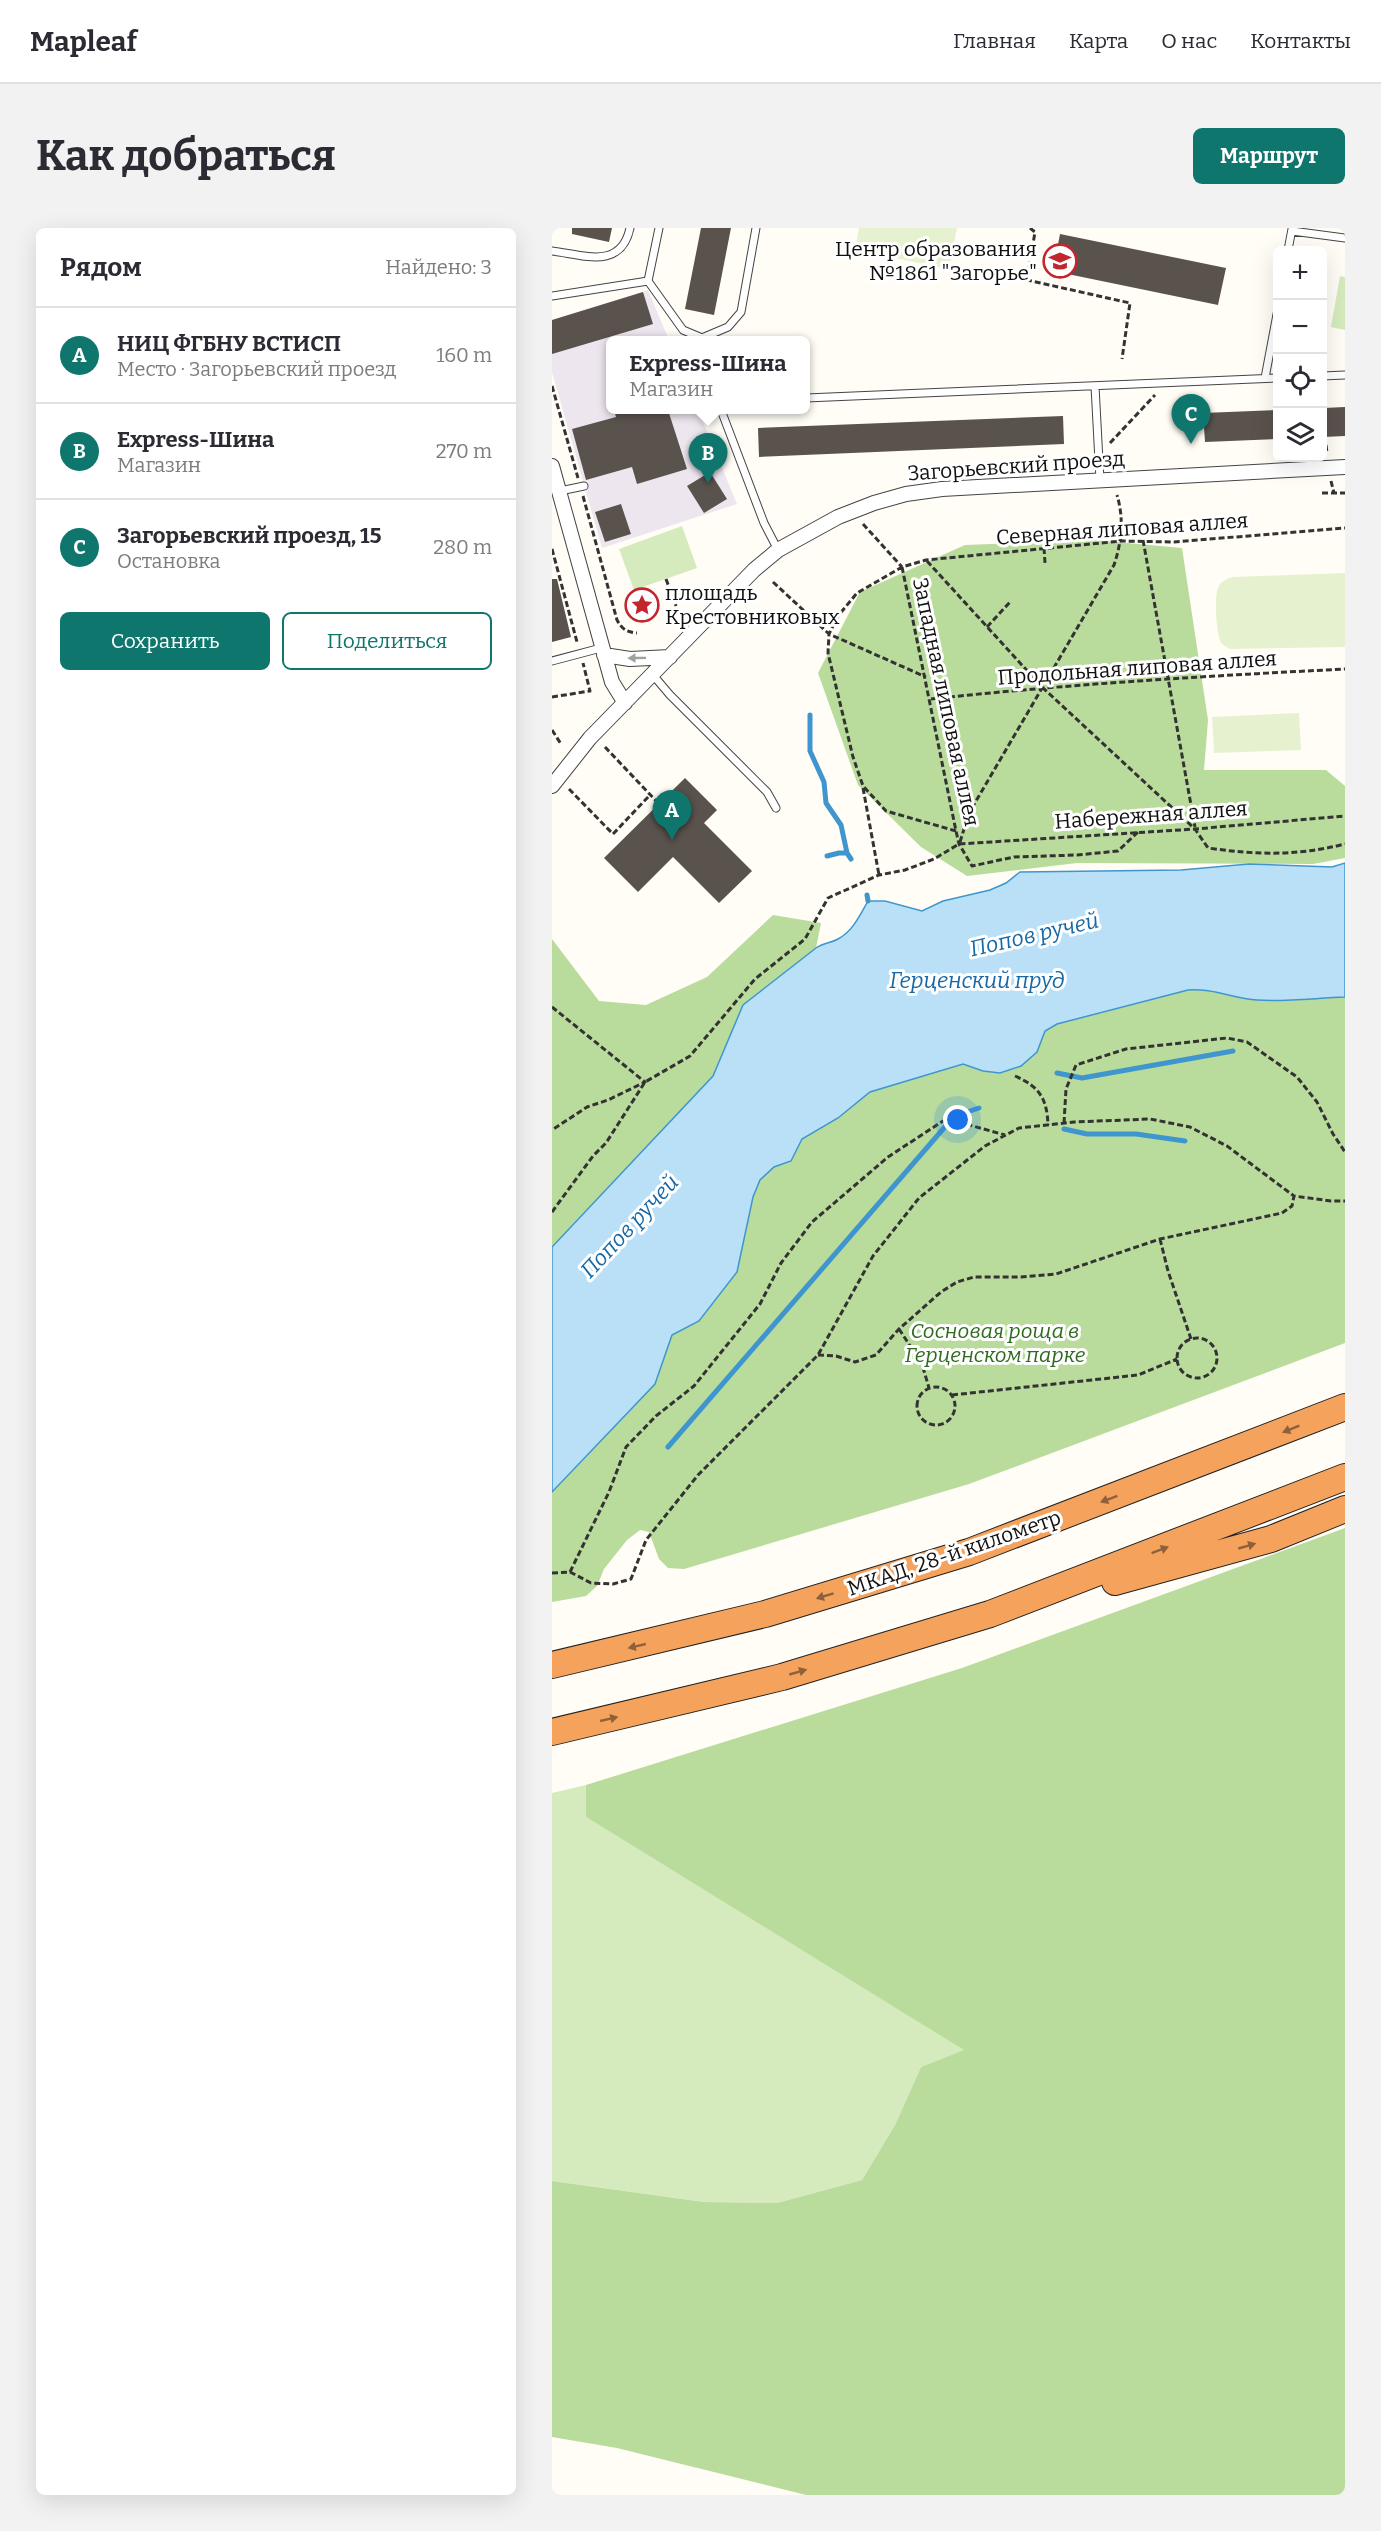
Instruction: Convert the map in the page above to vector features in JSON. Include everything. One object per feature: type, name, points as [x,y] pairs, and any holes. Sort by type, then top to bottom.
[{"type":"highway","name":"МКАД, 28-й километр","points":[[552,1665],[765,1614],[969,1552],[1345,1407]]},
{"type":"highway","points":[[552,1732],[782,1677],[990,1614],[1345,1477]]},
{"type":"highway","points":[[887,1646],[1271,1539],[1345,1509]]},
{"type":"street","points":[[552,466],[612,682],[625,703]]},
{"type":"street","name":"Загорьевский проезд","points":[[552,786],[590,738],[754,570],[778,550],[838,517],[906,494],[942,489],[1345,467]]},
{"type":"street","points":[[603,651],[630,659],[670,657]]},
{"type":"lane","points":[[552,251],[604,257],[616,254],[627,241],[630,228]]},
{"type":"lane","points":[[659,228],[648,281],[686,336]]},
{"type":"lane","points":[[707,336],[728,327],[741,312],[756,228]]},
{"type":"lane","points":[[1289,246],[1292,230],[1345,238]]},
{"type":"lane","points":[[552,296],[648,281]]},
{"type":"lane","points":[[683,330],[697,336]]},
{"type":"lane","points":[[1265,378],[1273,336]]},
{"type":"lane","points":[[1327,376],[1345,375]]},
{"type":"lane","points":[[810,398],[1273,378]]},
{"type":"lane","points":[[1095,386],[1100,480]]},
{"type":"lane","points":[[723,414],[764,524],[778,550]]},
{"type":"lane","points":[[556,487],[582,486]]},
{"type":"lane","points":[[552,661],[580,653],[603,651]]},
{"type":"lane","points":[[653,675],[767,792],[776,808]]},
{"type":"path","points":[[1030,228],[1035,232],[1027,280],[1130,303],[1122,359]]},
{"type":"path","points":[[1099,455],[1167,383]]},
{"type":"path","points":[[552,386],[582,486],[617,620],[621,628],[637,633]]},
{"type":"path","points":[[552,1130],[587,1107],[608,1100],[645,1082],[690,1056],[755,979],[805,939],[828,898],[879,875],[905,870],[924,863],[959,844],[969,813],[1114,565],[1122,541],[1121,508],[1116,493]]},
{"type":"path","points":[[1322,493],[1345,493]]},
{"type":"path","points":[[863,524],[902,567]]},
{"type":"path","name":"Северная липовая аллея","points":[[829,634],[842,611],[857,593],[902,567],[926,560],[1122,541],[1174,542],[1345,528]]},
{"type":"path","points":[[1143,540],[1196,829]]},
{"type":"path","points":[[1044,548],[1045,563]]},
{"type":"path","points":[[552,549],[590,691],[552,697]]},
{"type":"path","points":[[926,560],[1042,687],[1196,829],[1208,848],[1261,854],[1310,853],[1345,844]]},
{"type":"path","name":"Западная липовая аллея","points":[[902,567],[959,844]]},
{"type":"path","points":[[666,579],[676,606]]},
{"type":"path","points":[[773,582],[829,634],[926,677]]},
{"type":"path","points":[[987,627],[1010,602]]},
{"type":"path","points":[[829,634],[828,653],[853,757],[863,786],[879,875]]},
{"type":"path","name":"Продольная липовая аллея","points":[[931,699],[1042,687],[1345,669]]},
{"type":"path","points":[[552,730],[561,744]]},
{"type":"path","points":[[605,747],[659,804]]},
{"type":"path","points":[[863,786],[886,811],[956,831]]},
{"type":"path","points":[[569,789],[613,834],[649,796]]},
{"type":"path","name":"Набережная аллея","points":[[959,844],[1196,829],[1345,816]]},
{"type":"path","points":[[959,844],[972,866],[1014,857],[1118,851],[1139,831]]},
{"type":"path","points":[[552,1007],[645,1082]]},
{"type":"path","points":[[1064,1123],[1066,1089],[1076,1065],[1126,1049],[1227,1038],[1247,1042],[1297,1077],[1317,1102],[1345,1152]]},
{"type":"path","points":[[1016,1076],[1027,1081],[1041,1094],[1046,1102],[1048,1125]]},
{"type":"path","points":[[552,1212],[593,1156],[606,1143],[645,1082]]},
{"type":"path","points":[[552,1573],[570,1572],[591,1583],[613,1584],[631,1579],[646,1540],[698,1475],[818,1354],[873,1256],[919,1198],[985,1146],[1019,1128],[1064,1123],[1150,1119],[1190,1127],[1227,1146],[1294,1196],[1345,1201]]},
{"type":"path","points":[[570,1572],[609,1492],[626,1447],[656,1416],[694,1386],[760,1304],[781,1263],[812,1222],[888,1157],[943,1121],[1005,1135]]},
{"type":"path","points":[[818,1354],[836,1356],[855,1362],[876,1355],[899,1329],[941,1292],[957,1282],[974,1277],[1056,1274],[1160,1239],[1282,1213],[1292,1206],[1294,1196]]},
{"type":"path","points":[[1160,1239],[1168,1271],[1191,1339]]},
{"type":"path","points":[[899,1329],[922,1364],[929,1388]]},
{"type":"path","points":[[1191,1339],[1207,1341],[1217,1354],[1214,1370],[1200,1378],[1184,1373],[1177,1359],[1181,1347],[1191,1339]]},
{"type":"path","points":[[952,1395],[1138,1375],[1177,1359]]},
{"type":"path","points":[[942,1387],[952,1395],[956,1407],[953,1415],[941,1425],[932,1425],[925,1421],[917,1408],[922,1393],[929,1388],[942,1387]]},
{"type":"shaded area","points":[[648,290],[667,336],[606,336],[606,414],[700,414],[737,504],[602,548],[552,372],[552,320]]},
{"type":"green space","points":[[859,228],[957,228],[949,269],[855,250]]},
{"type":"green space","points":[[1340,276],[1345,277],[1345,330],[1331,327]]},
{"type":"green space","points":[[682,526],[697,568],[634,590],[619,549]]},
{"type":"green space","points":[[1094,540],[1182,548],[1208,720],[1204,770],[1326,770],[1345,786],[1345,858],[1313,864],[1077,863],[967,876],[921,847],[858,785],[818,673],[860,592],[965,545]]},
{"type":"green space","points":[[1345,573],[1345,647],[1230,649],[1222,644],[1217,625],[1216,599],[1218,588],[1224,581],[1233,577]]},
{"type":"green space","points":[[1299,713],[1301,750],[1214,753],[1212,717]]},
{"type":"green space","points":[[773,915],[821,923],[816,948],[743,1005],[713,1076],[552,1247],[552,939],[599,1001],[646,1005],[707,977]]},
{"type":"green space","name":"Сосновая роща в Герценском парке","points":[[1199,989],[1258,1000],[1345,997],[1345,1343],[969,1484],[684,1569],[668,1568],[659,1559],[649,1532],[640,1530],[627,1540],[604,1569],[597,1586],[586,1596],[552,1602],[552,1492],[655,1384],[672,1335],[699,1321],[760,1180],[774,1167],[791,1161],[802,1139],[838,1118],[870,1092],[963,1064],[983,1071],[1000,1073],[1021,1066],[1037,1051],[1045,1031],[1057,1024]]},
{"type":"green space","points":[[1345,1528],[1345,2495],[806,2495],[617,2448],[552,2437],[552,2181],[704,2202],[777,2203],[862,2180],[895,2125],[921,2067],[964,2050],[586,1817],[586,1785],[962,1668]]},
{"type":"green space","points":[[586,1785],[586,1817],[965,2050],[921,2067],[895,2125],[862,2180],[777,2203],[704,2202],[552,2181],[552,1793]]},
{"type":"water","name":"Герценский пруд","points":[[1345,863],[1345,997],[1268,1000],[1248,999],[1205,990],[1188,990],[1057,1024],[1045,1031],[1037,1052],[1021,1066],[1000,1073],[983,1071],[963,1064],[870,1092],[838,1118],[802,1139],[791,1161],[774,1167],[760,1180],[753,1197],[737,1272],[699,1321],[672,1335],[655,1384],[552,1492],[552,1247],[713,1076],[743,1005],[816,948],[848,932],[868,901],[885,901],[922,911],[943,901],[990,890],[1006,883],[1020,872],[1181,870],[1249,864],[1332,867]]},
{"type":"building","points":[[572,228],[612,228],[609,242],[572,234]]},
{"type":"building","points":[[701,228],[731,228],[714,315],[685,309]]},
{"type":"building","points":[[1060,234],[1226,268],[1218,305],[1053,271]]},
{"type":"building","points":[[643,292],[653,324],[606,336],[606,338],[552,354],[552,320]]},
{"type":"building","points":[[1345,407],[1345,436],[1327,437],[1327,408]]},
{"type":"building","points":[[1273,410],[1273,439],[1205,442],[1203,413]]},
{"type":"building","points":[[615,414],[669,414],[687,469],[637,484],[632,467],[586,480],[572,429],[616,417]]},
{"type":"building","points":[[1063,416],[1064,444],[759,457],[758,428]]},
{"type":"building","points":[[710,472],[727,499],[704,513],[687,486]]},
{"type":"building","points":[[621,504],[631,534],[605,542],[595,512]]},
{"type":"building","points":[[552,579],[557,579],[571,637],[552,642]]},
{"type":"building","points":[[685,778],[717,810],[704,823],[752,871],[719,903],[673,857],[638,892],[604,858]]},
{"type":"waterway","points":[[810,715],[810,751],[824,782],[826,803],[841,825],[847,853]]},
{"type":"waterway","points":[[827,856],[847,853],[851,859]]},
{"type":"waterway","points":[[867,895],[868,901]]},
{"type":"waterway","points":[[1057,1073],[1082,1078],[1233,1051]]},
{"type":"waterway","points":[[668,1447],[950,1121],[955,1116],[979,1108]]},
{"type":"waterway","points":[[1064,1129],[1087,1134],[1136,1134],[1185,1141]]},
{"type":"place","name":"Центр образования №1861 \"Загорье\"","points":[[1060,261]]},
{"type":"place","name":"Загорьевский проезд, 15","points":[[1191,444]]},
{"type":"place","name":"Express-Шина","points":[[708,483]]},
{"type":"place","name":"площадь Крестовниковых","points":[[642,605]]},
{"type":"place","name":"НИЦ ФГБНУ ВСТИСП","points":[[672,840]]},
{"type":"water label","name":"Попов ручей","points":[[1034,934]]},
{"type":"water label","name":"Попов ручей","points":[[629,1226]]}]
